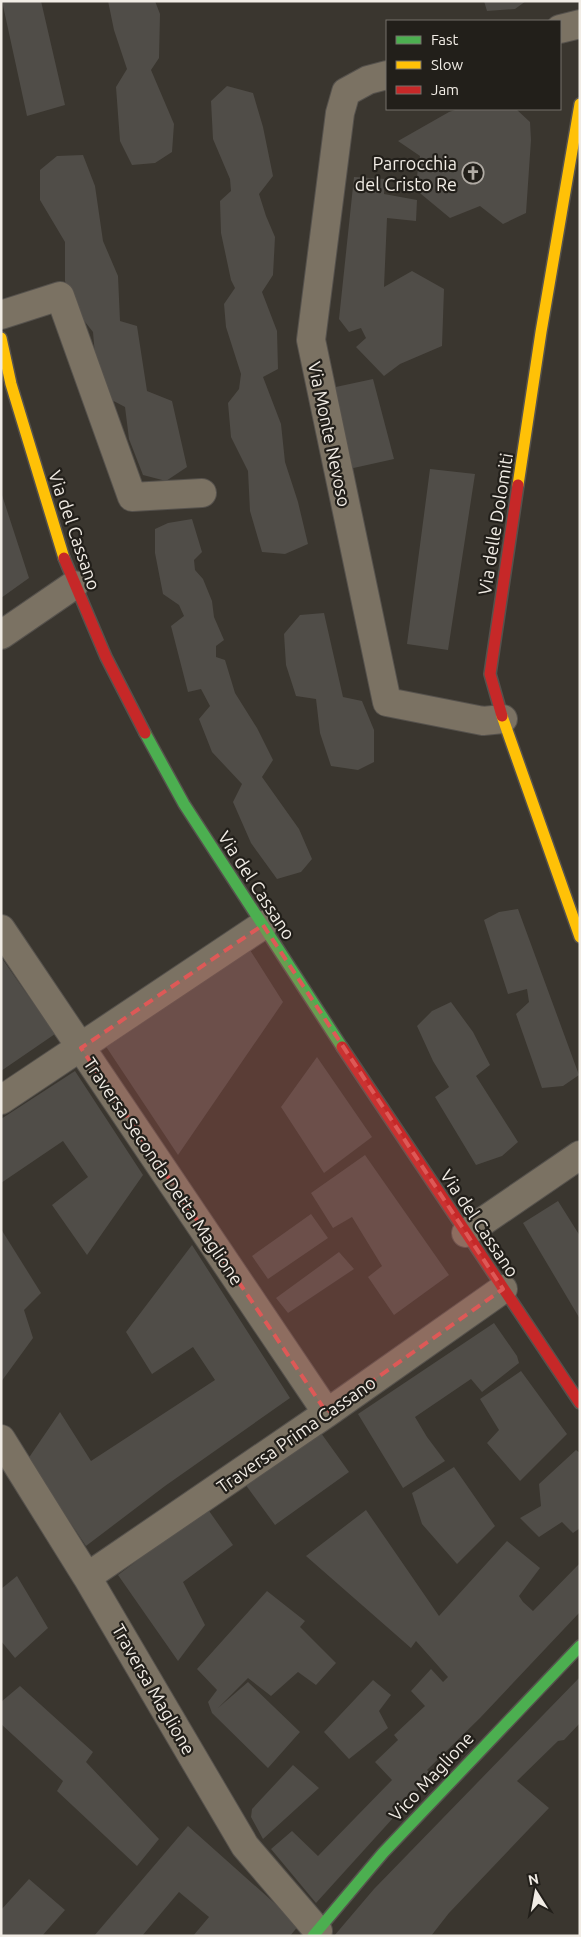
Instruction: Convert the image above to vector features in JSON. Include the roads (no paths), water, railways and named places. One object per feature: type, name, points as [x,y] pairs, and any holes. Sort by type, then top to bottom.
[{"type":"main road","name":"Via delle Dolomiti","points":[[580,104],[542,332],[490,674],[503,720],[580,937]]},
{"type":"main road","name":"Via del Cassano","points":[[1,338],[6,386],[59,547],[106,657],[148,739],[184,804],[336,1038],[580,1403]]},
{"type":"main road","name":"Vico Maglione","points":[[316,1933],[383,1853],[580,1646]]},
{"type":"street","points":[[561,29],[580,24]]},
{"type":"street","name":"Via Monte Nevoso","points":[[386,75],[368,80],[346,92],[340,113],[311,340],[387,702],[483,720],[503,720]]},
{"type":"street","points":[[1,315],[60,296],[132,497],[202,493]]},
{"type":"street","points":[[1,635],[74,585]]},
{"type":"street","points":[[1,1100],[263,925]]},
{"type":"street","name":"Traversa Seconda Detta Maglione","points":[[1,929],[327,1414]]},
{"type":"street","points":[[466,1233],[580,1155]]},
{"type":"street","name":"Traversa Prima Cassano","points":[[87,1576],[327,1414],[503,1289]]},
{"type":"street","name":"Traversa Maglione","points":[[1,1439],[87,1576],[246,1846],[316,1933]]},
{"type":"place","name":"Parrocchia del Cristo Re","points":[[473,173]]}]
